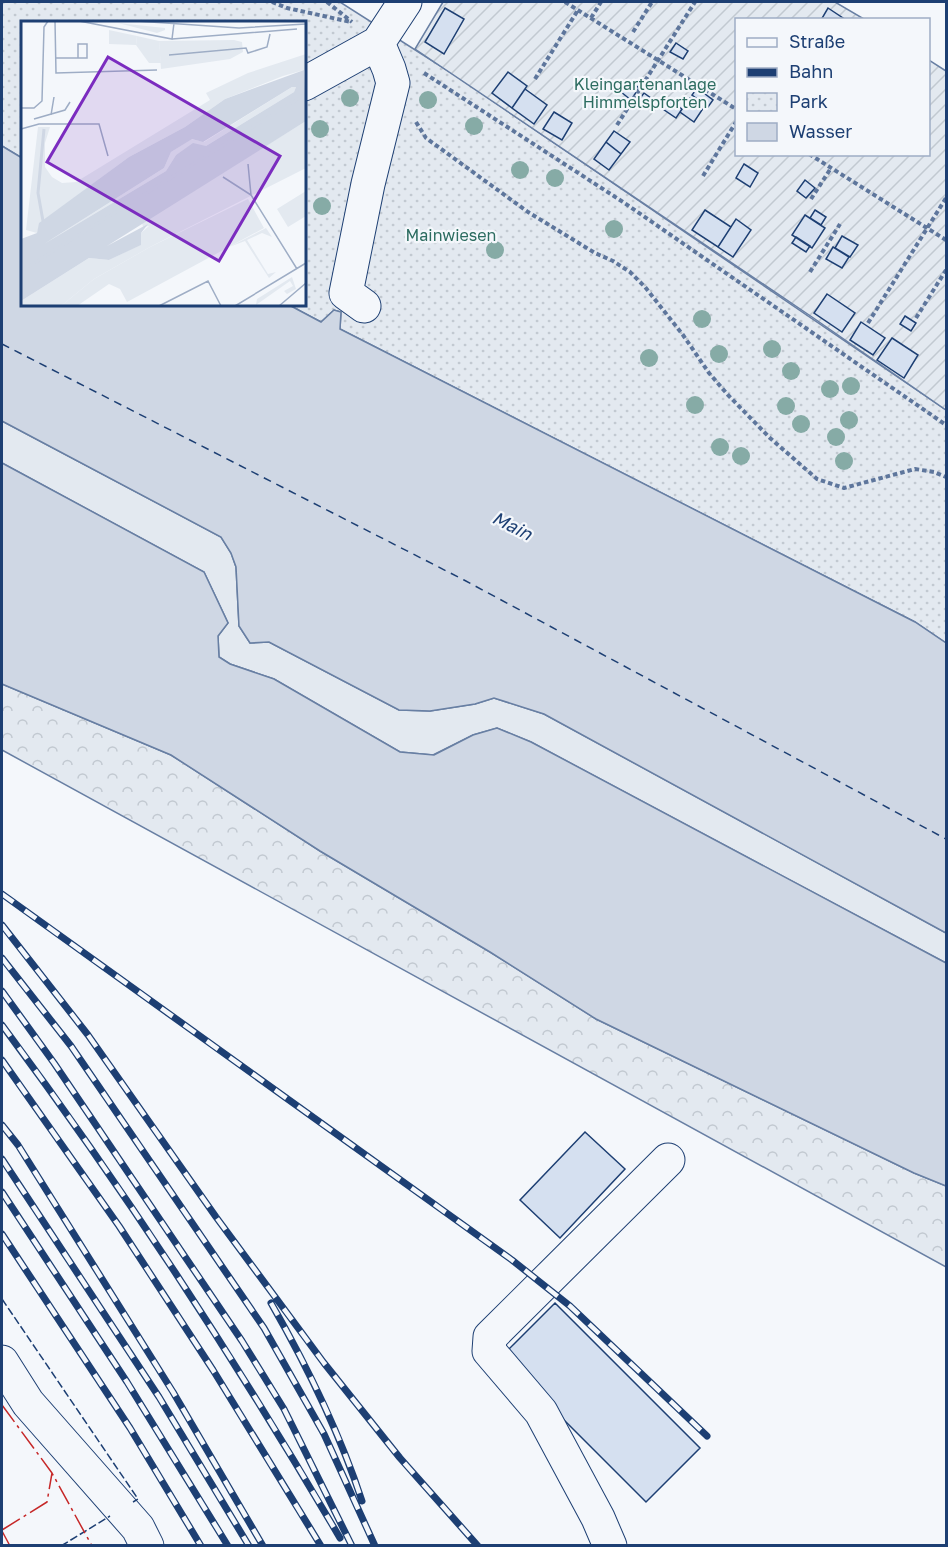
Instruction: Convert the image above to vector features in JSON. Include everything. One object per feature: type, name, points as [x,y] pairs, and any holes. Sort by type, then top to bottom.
[{"type":"lane","points":[[306,83],[378,43],[405,2]]},
{"type":"lane","points":[[364,306],[346,293],[368,184],[408,78],[390,69],[378,43]]},
{"type":"lane","points":[[610,1545],[542,1412],[489,1350],[490,1337],[668,1160]]},
{"type":"lane","points":[[2,1362],[28,1403],[138,1528],[147,1545]]},
{"type":"path","points":[[272,2],[287,8],[352,22],[327,2]]},
{"type":"path","points":[[565,2],[735,108]]},
{"type":"path","points":[[591,18],[601,2]]},
{"type":"path","points":[[633,32],[652,2]]},
{"type":"path","points":[[617,125],[694,2]]},
{"type":"path","points":[[535,79],[578,10]]},
{"type":"path","points":[[408,78],[623,202],[946,425]]},
{"type":"path","points":[[408,78],[426,138],[528,212],[630,272],[645,286],[728,395],[770,438],[817,478],[844,488],[915,469],[934,472],[946,477]]},
{"type":"path","points":[[703,176],[735,125]]},
{"type":"path","points":[[812,156],[946,240]]},
{"type":"path","points":[[811,199],[831,168]]},
{"type":"path","points":[[868,323],[946,198]]},
{"type":"path","points":[[810,272],[840,224]]},
{"type":"path","points":[[916,318],[946,270]]},
{"type":"green space","name":"Mainwiesen","points":[[2,2],[340,2],[453,74],[946,410],[946,643],[915,622],[340,329],[341,312],[334,310],[321,322],[291,306],[306,306],[306,21],[21,21],[21,157],[2,146]]},
{"type":"green space","name":"Kleingartenanlage Himmelspforten","points":[[443,2],[835,2],[862,18],[735,18],[735,156],[930,156],[930,61],[946,71],[946,410],[812,317],[415,49]]},
{"type":"green space","points":[[2,421],[221,537],[236,567],[239,626],[250,643],[269,642],[399,710],[430,711],[475,704],[494,698],[544,714],[946,933],[946,963],[531,742],[497,728],[473,735],[433,755],[400,752],[274,679],[230,664],[219,657],[218,636],[228,623],[204,572],[2,463]]},
{"type":"green space","points":[[2,684],[171,755],[320,851],[490,952],[596,1019],[914,1173],[946,1186],[946,1267],[2,750]]},
{"type":"water","name":"Main","points":[[2,146],[21,157],[21,306],[291,306],[321,322],[334,310],[341,312],[340,329],[915,622],[946,643],[946,933],[544,714],[494,698],[475,704],[430,711],[399,710],[269,642],[250,643],[239,626],[236,567],[221,537],[2,421]]},
{"type":"water","points":[[2,463],[204,572],[228,623],[218,636],[219,657],[230,664],[274,679],[400,752],[434,755],[473,735],[497,728],[531,742],[946,963],[946,1186],[914,1173],[596,1019],[490,952],[320,851],[171,755],[2,684]]},
{"type":"building","points":[[445,8],[464,19],[444,54],[425,42]]},
{"type":"building","points":[[828,8],[843,18],[822,18]]},
{"type":"building","points":[[676,43],[688,51],[683,59],[670,52]]},
{"type":"building","points":[[508,72],[527,86],[512,108],[492,93]]},
{"type":"building","points":[[630,81],[639,88],[631,100],[621,92]]},
{"type":"building","points":[[697,88],[713,100],[708,107],[692,95]]},
{"type":"building","points":[[525,89],[547,105],[534,124],[512,108]]},
{"type":"building","points":[[644,93],[655,101],[649,109],[638,101]]},
{"type":"building","points":[[663,96],[682,109],[676,118],[657,105]]},
{"type":"building","points":[[690,98],[704,107],[694,122],[680,112]]},
{"type":"building","points":[[554,112],[572,123],[562,140],[543,129]]},
{"type":"building","points":[[614,131],[630,142],[621,154],[606,142]]},
{"type":"building","points":[[606,142],[621,154],[609,170],[594,159]]},
{"type":"building","points":[[744,164],[758,173],[750,187],[736,178]]},
{"type":"building","points":[[805,180],[815,188],[806,198],[797,191]]},
{"type":"building","points":[[705,210],[731,227],[718,247],[692,230]]},
{"type":"building","points":[[815,210],[826,217],[821,225],[810,218]]},
{"type":"building","points":[[805,215],[825,228],[812,248],[792,235]]},
{"type":"building","points":[[736,219],[751,230],[733,257],[718,247]]},
{"type":"building","points":[[842,236],[858,245],[850,257],[835,248]]},
{"type":"building","points":[[796,237],[810,246],[806,252],[792,243]]},
{"type":"building","points":[[833,247],[849,257],[842,268],[826,259]]},
{"type":"building","points":[[827,294],[855,313],[842,332],[814,313]]},
{"type":"building","points":[[905,316],[916,323],[911,331],[900,324]]},
{"type":"building","points":[[861,322],[885,338],[873,355],[850,340]]},
{"type":"building","points":[[892,338],[918,355],[904,378],[877,360]]},
{"type":"building","points":[[585,1132],[625,1169],[560,1238],[520,1200]]},
{"type":"building","points":[[555,1303],[700,1448],[646,1502],[501,1357]]},
{"type":"ferry route","points":[[2,344],[464,580],[946,839]]},
{"type":"railway","points":[[2,894],[512,1260],[570,1306],[707,1436]]},
{"type":"railway","points":[[2,925],[88,1035],[216,1217],[324,1363],[400,1458],[478,1546]]},
{"type":"railway","points":[[2,958],[71,1046],[264,1328],[324,1434],[375,1546]]},
{"type":"railway","points":[[2,991],[54,1063],[242,1341],[284,1409],[352,1546]]},
{"type":"railway","points":[[2,1025],[92,1150],[178,1277],[261,1407],[340,1538]]},
{"type":"railway","points":[[2,1060],[119,1226],[213,1370],[321,1546]]},
{"type":"railway","points":[[2,1125],[18,1145],[173,1392],[263,1546]]},
{"type":"railway","points":[[2,1159],[159,1397],[249,1546]]},
{"type":"railway","points":[[2,1192],[127,1382],[228,1546]]},
{"type":"railway","points":[[2,1234],[130,1428],[201,1546]]},
{"type":"railway","points":[[271,1303],[321,1399],[362,1501]]},
{"type":"fence","points":[[2,1299],[138,1499],[133,1502]]},
{"type":"fence","points":[[61,1546],[110,1516]]},
{"type":"power","points":[[2,1405],[52,1473],[92,1546]]},
{"type":"power","points":[[2,1530],[47,1502],[52,1473]]},
{"type":"power","points":[[2,1531],[10,1546]]}]
